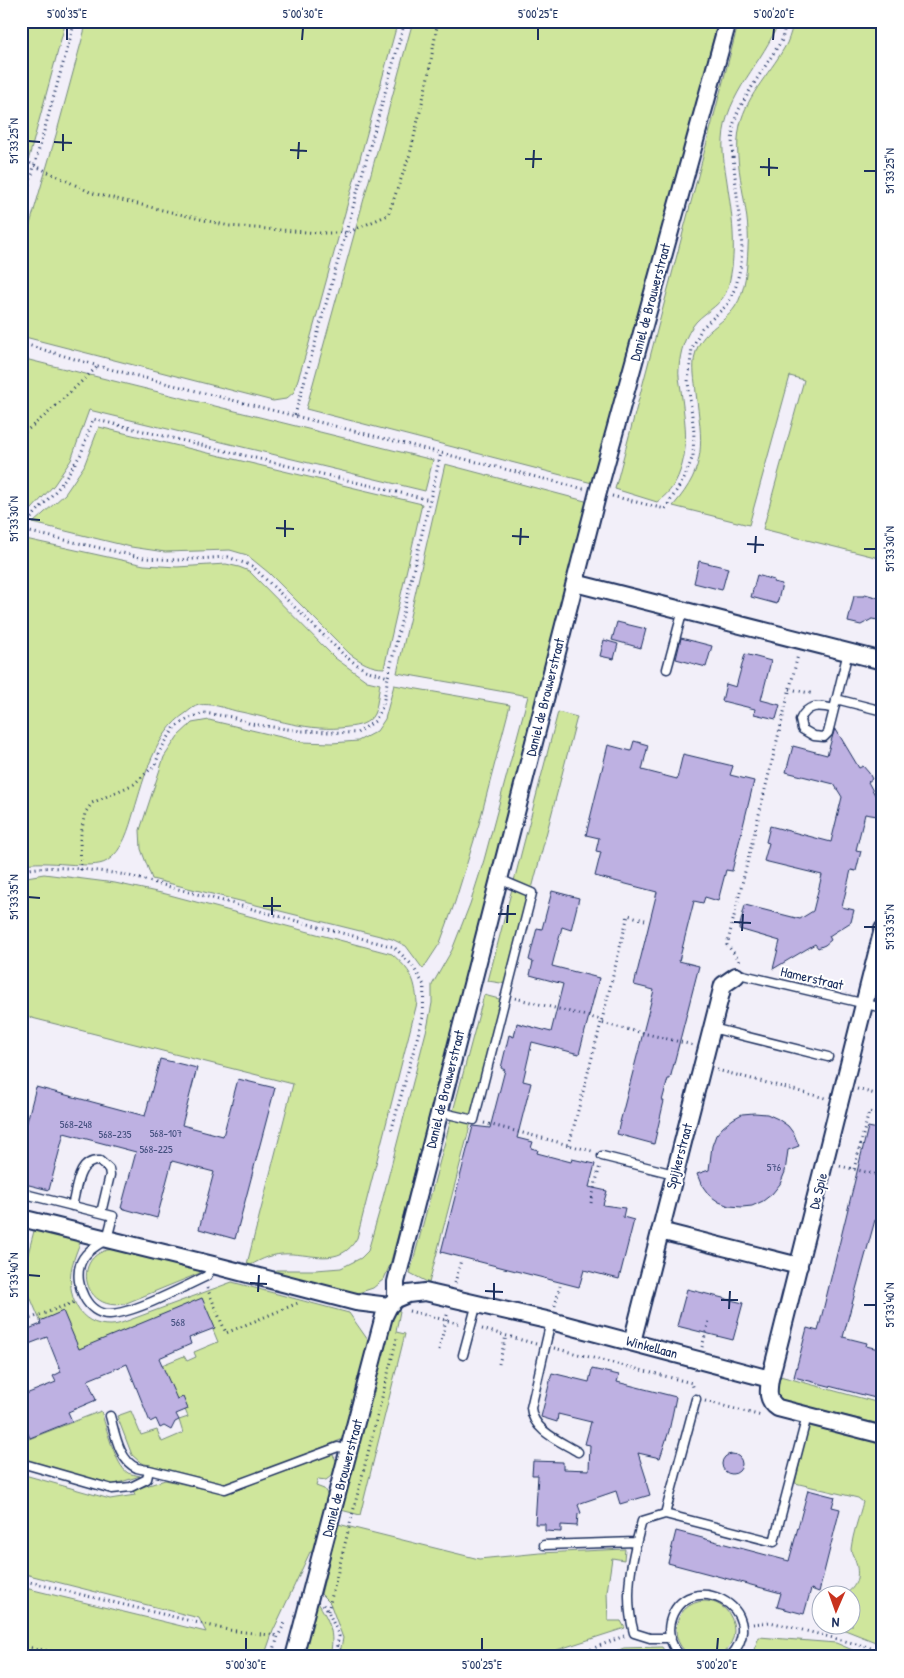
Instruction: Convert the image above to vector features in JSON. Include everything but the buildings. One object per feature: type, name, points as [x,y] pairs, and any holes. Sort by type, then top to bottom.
[{"type":"street","name":"Daniel de Brouwerstraat","points":[[294,1657],[384,1316],[393,1303],[396,1282],[574,583],[728,21]]},
{"type":"street","points":[[574,583],[883,661]]},
{"type":"street","name":"De Spie","points":[[770,1379],[883,929]]},
{"type":"street","name":"Spijkerstraat","points":[[632,1342],[723,985],[736,976]]},
{"type":"street","points":[[21,1218],[356,1302],[393,1303]]},
{"type":"street","points":[[660,1231],[799,1266]]},
{"type":"street","name":"Winkellaan","points":[[393,1303],[408,1294],[425,1292],[551,1321],[770,1379]]},
{"type":"street","points":[[770,1379],[769,1399],[778,1408],[883,1435]]},
{"type":"lane","points":[[667,669],[683,610]]},
{"type":"lane","points":[[834,709],[822,706],[808,708],[803,713],[800,726],[814,736],[824,737],[828,732],[834,709],[836,699],[848,652]]},
{"type":"lane","points":[[836,699],[883,711]]},
{"type":"lane","points":[[439,1112],[474,1120],[506,996],[532,893],[499,879]]},
{"type":"lane","name":"Hamerstraat","points":[[736,976],[742,975],[883,1008]]},
{"type":"lane","points":[[712,1028],[828,1057]]},
{"type":"lane","points":[[602,1156],[674,1174]]},
{"type":"lane","points":[[72,1206],[82,1169],[90,1162],[100,1161],[109,1169],[110,1175],[101,1213]]},
{"type":"lane","points":[[21,1193],[113,1216],[107,1239],[89,1251],[80,1265],[80,1288],[84,1299],[95,1310],[109,1315],[133,1309],[207,1276],[213,1265]]},
{"type":"lane","points":[[463,1355],[477,1303]]},
{"type":"lane","points":[[551,1321],[531,1408],[532,1418],[549,1436],[578,1452]]},
{"type":"lane","points":[[666,1514],[696,1399]]},
{"type":"lane","points":[[110,1416],[122,1451],[128,1462],[137,1468],[225,1489],[338,1447],[349,1450]]},
{"type":"lane","points":[[670,1638],[650,1638],[634,1632],[629,1617],[628,1590],[636,1542],[642,1521],[666,1514],[774,1542],[807,1416]]},
{"type":"lane","points":[[21,1464],[112,1489],[131,1486],[147,1479],[149,1470]]},
{"type":"lane","points":[[544,1545],[636,1542]]},
{"type":"lane","points":[[682,1657],[677,1652],[670,1638],[670,1623],[673,1614],[687,1599],[696,1595],[714,1595],[729,1603],[735,1609],[741,1625],[739,1643],[730,1657]]},
{"type":"path","points":[[21,212],[76,21]]},
{"type":"path","points":[[295,415],[405,21]]},
{"type":"path","points":[[21,159],[92,193],[229,226],[319,233],[347,233],[388,215],[410,154],[427,82],[438,21]]},
{"type":"path","points":[[21,343],[98,366],[665,508],[684,479],[693,456],[694,432],[688,382],[692,348],[702,328],[728,304],[736,286],[741,264],[742,246],[732,146],[733,126],[738,111],[782,40],[786,21]]},
{"type":"path","points":[[21,435],[47,414],[98,366]]},
{"type":"path","points":[[388,677],[365,670],[346,657],[252,566],[241,561],[228,557],[177,560],[144,558],[21,530],[60,486],[81,454],[93,420],[430,500]]},
{"type":"path","points":[[81,870],[80,840],[85,813],[92,803],[134,784],[141,778],[155,765],[161,749],[175,727],[190,718],[204,714],[232,717],[251,724],[301,731],[357,733],[375,720],[383,705],[441,453]]},
{"type":"path","points":[[736,976],[739,959],[727,944],[802,640]]},
{"type":"path","points":[[21,871],[44,868],[96,870],[126,875],[394,946],[412,965],[424,985],[423,1018],[391,1132]]},
{"type":"path","points":[[569,1145],[628,916],[645,920]]},
{"type":"path","points":[[506,996],[707,1049]]},
{"type":"path","points":[[702,1066],[842,1093],[882,1094],[877,1114],[869,1112],[854,1169]]},
{"type":"path","points":[[474,1120],[600,1153],[602,1156],[591,1203]]},
{"type":"path","points":[[825,1162],[883,1176]]},
{"type":"path","points":[[203,1278],[226,1333],[321,1293]]},
{"type":"path","points":[[551,1321],[560,1286]]},
{"type":"path","points":[[21,1322],[84,1299]]},
{"type":"path","points":[[393,1303],[506,1336],[692,1383],[696,1399],[768,1417]]},
{"type":"path","points":[[328,1611],[399,1328]]},
{"type":"path","points":[[499,1364],[506,1336]]},
{"type":"path","points":[[21,1580],[219,1628],[278,1636]]},
{"type":"path","points":[[312,1592],[328,1611],[338,1636],[334,1657]]},
{"type":"path","points":[[741,1625],[770,1622],[851,1642],[883,1653]]},
{"type":"path","points":[[567,1657],[584,1654],[634,1632]]},
{"type":"path","points":[[337,1644],[344,1657]]},
{"type":"path","points":[[21,1646],[83,1657]]},
{"type":"green space","points":[[21,21],[66,21],[21,187]]},
{"type":"green space","points":[[87,21],[398,21],[308,347],[294,392],[286,399],[273,401],[21,336],[21,255]]},
{"type":"green space","points":[[413,21],[718,21],[596,484],[306,409]]},
{"type":"green space","points":[[739,21],[779,21],[730,108],[725,123],[723,152],[733,238],[731,275],[726,293],[714,307],[696,322],[684,344],[679,373],[685,428],[684,456],[676,482],[657,502],[615,489]]},
{"type":"green space","points":[[794,21],[883,21],[883,559],[763,529],[804,380],[790,376],[749,525],[673,506],[692,478],[700,453],[701,439],[694,369],[695,355],[702,340],[730,313],[739,301],[745,279],[748,233],[739,171],[738,140],[740,125],[748,103],[787,43]]},
{"type":"green space","points":[[21,358],[433,460],[425,491],[89,410],[71,460],[54,485],[21,521]]},
{"type":"green space","points":[[99,427],[422,504],[384,668],[366,664],[350,654],[269,573],[247,555],[230,550],[165,552],[131,547],[33,523],[65,494],[84,466]]},
{"type":"green space","points":[[445,464],[589,502],[390,1265],[384,1279],[373,1288],[358,1293],[341,1292],[269,1274],[277,1270],[341,1268],[361,1258],[368,1251],[428,1024],[432,1003],[432,985],[452,950],[470,904],[484,860],[528,696],[397,673]]},
{"type":"green space","points":[[21,538],[144,565],[177,567],[226,564],[249,571],[335,658],[367,681],[380,684],[374,714],[366,722],[352,727],[320,728],[292,724],[213,705],[195,706],[175,722],[159,744],[152,757],[127,832],[113,857],[100,864],[90,865],[31,863],[21,865]]},
{"type":"green space","points":[[394,685],[510,705],[479,824],[455,902],[440,943],[423,969],[406,946],[392,939],[152,879],[141,849],[140,830],[164,757],[178,736],[192,723],[209,720],[302,742],[332,743],[358,741],[377,731],[385,719]]},
{"type":"green space","points":[[558,712],[577,717],[507,984],[488,981]]},
{"type":"green space","points":[[44,874],[115,883],[166,894],[392,954],[404,965],[411,975],[417,1003],[357,1238],[350,1248],[333,1256],[323,1257],[282,1254],[263,1259],[246,1268],[293,1084],[28,1017],[21,1041],[21,878]]},
{"type":"green space","points":[[484,995],[503,1000],[429,1283],[410,1273]]},
{"type":"green space","points":[[35,1227],[81,1240],[72,1266],[71,1288],[73,1298],[83,1314],[90,1320],[100,1324],[111,1325],[121,1323],[232,1282],[349,1313],[370,1343],[343,1439],[229,1485],[141,1463],[132,1455],[117,1416],[131,1411],[141,1435],[157,1430],[162,1442],[183,1433],[179,1420],[188,1417],[184,1407],[178,1409],[152,1369],[184,1356],[187,1361],[196,1357],[194,1352],[218,1342],[204,1308],[80,1358],[44,1330],[23,1280],[23,1273]]},
{"type":"green space","points":[[123,1248],[200,1268],[200,1273],[124,1304],[110,1304],[100,1300],[92,1293],[87,1283],[86,1273],[89,1263],[96,1255],[107,1250]]},
{"type":"green space","points":[[396,1310],[400,1311],[396,1332],[405,1334],[360,1515],[341,1510],[389,1318]]},
{"type":"green space","points":[[780,1376],[883,1404],[883,1425],[778,1399],[776,1394]]},
{"type":"green space","points":[[101,1411],[112,1445],[123,1469],[128,1473],[140,1476],[112,1485],[21,1459],[21,1442]]},
{"type":"green space","points":[[809,1423],[883,1441],[883,1645],[860,1636],[862,1636],[862,1586],[854,1586],[857,1578],[857,1568],[851,1549],[863,1502],[858,1498],[795,1483]]},
{"type":"green space","points":[[325,1454],[333,1455],[337,1462],[335,1473],[326,1480],[318,1479],[316,1486],[324,1489],[329,1497],[315,1554],[310,1552],[273,1631],[264,1657],[28,1657],[21,1655],[21,1587],[206,1632],[199,1618],[21,1573],[21,1474],[110,1499],[135,1495],[133,1490],[165,1480],[219,1492],[228,1492]]},
{"type":"green space","points":[[338,1524],[479,1559],[540,1553],[625,1549],[624,1560],[612,1558],[607,1592],[608,1621],[621,1621],[625,1628],[535,1657],[339,1657],[343,1638],[330,1603],[321,1594]]},
{"type":"green space","points":[[317,1601],[332,1634],[330,1657],[303,1657]]},
{"type":"green space","points":[[705,1601],[721,1606],[729,1614],[734,1630],[729,1646],[721,1654],[705,1659],[689,1654],[681,1646],[676,1630],[681,1614],[689,1606]]},
{"type":"green space","points":[[759,1637],[836,1643],[869,1657],[751,1657]]},
{"type":"green space","points":[[662,1647],[668,1657],[598,1657],[624,1648]]}]
